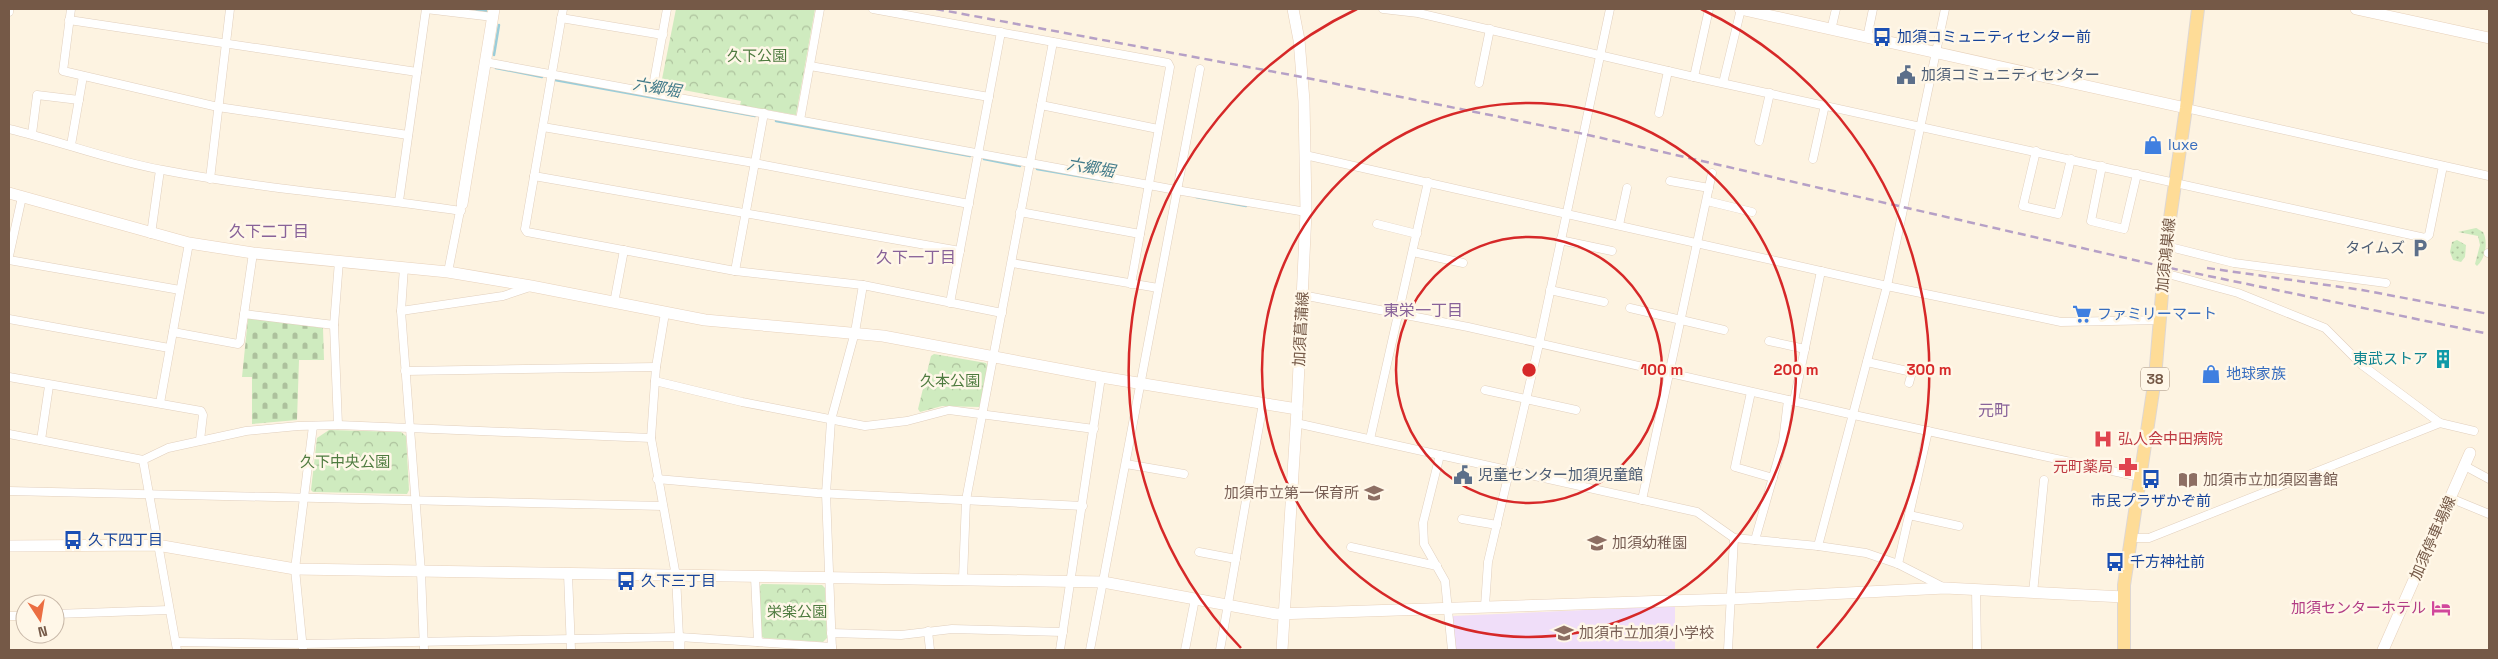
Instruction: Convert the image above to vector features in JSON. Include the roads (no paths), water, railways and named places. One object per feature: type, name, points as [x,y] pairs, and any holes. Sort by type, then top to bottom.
[{"type":"main road","name":"加須鴻巣線","points":[[2124,650],[2124,597],[2155,378],[2166,246],[2198,9]]},
{"type":"street","points":[[71,9],[63,71],[218,107],[408,135]]},
{"type":"street","points":[[210,179],[230,9]]},
{"type":"street","points":[[398,201],[426,9],[494,13],[448,272]]},
{"type":"street","points":[[563,9],[525,229],[527,232],[735,271],[863,285],[1002,313]]},
{"type":"street","points":[[652,92],[668,9]]},
{"type":"street","points":[[800,120],[820,9]]},
{"type":"street","points":[[873,9],[1168,63],[1170,67],[1131,284]]},
{"type":"street","name":"加須菖蒲線","points":[[1282,650],[1297,409],[1306,212],[1302,70],[1293,9]]},
{"type":"street","points":[[1382,9],[1418,13],[1694,77],[2428,238],[2443,166]]},
{"type":"street","points":[[1485,606],[1488,562],[1539,344],[1610,9]]},
{"type":"street","points":[[1694,77],[1709,9]]},
{"type":"street","points":[[1723,83],[1740,9],[1756,10],[1831,30],[1935,54],[2489,176]]},
{"type":"street","points":[[1831,30],[1836,9]]},
{"type":"street","points":[[1867,38],[1873,9]]},
{"type":"street","points":[[1818,546],[1887,286],[1945,9]]},
{"type":"street","points":[[2356,9],[2489,38]]},
{"type":"street","points":[[561,18],[663,35]]},
{"type":"street","points":[[69,20],[417,72]]},
{"type":"street","points":[[1479,83],[1490,29]]},
{"type":"street","points":[[950,303],[1000,32]]},
{"type":"street","points":[[963,579],[966,500],[1053,42]]},
{"type":"street","points":[[485,62],[1176,190],[1306,212]]},
{"type":"street","points":[[810,66],[988,98]]},
{"type":"street","points":[[1090,650],[1200,70]]},
{"type":"street","points":[[1659,113],[1668,71]]},
{"type":"street","points":[[71,145],[83,76]]},
{"type":"street","points":[[1759,141],[1770,93]]},
{"type":"street","points":[[32,134],[36,95],[79,100]]},
{"type":"street","points":[[1041,105],[1158,130]]},
{"type":"street","points":[[1813,159],[1825,105]]},
{"type":"street","points":[[735,271],[764,113]]},
{"type":"street","points":[[542,127],[754,163],[969,204]]},
{"type":"street","points":[[9,129],[160,170],[210,179],[461,207]]},
{"type":"street","points":[[2036,151],[2023,206],[2058,214],[2070,159]]},
{"type":"street","points":[[1305,155],[1566,212],[1887,286],[2061,322],[2161,320]]},
{"type":"street","points":[[2102,166],[2091,221],[2124,229],[2137,174]]},
{"type":"street","points":[[152,234],[160,170]]},
{"type":"street","points":[[1642,500],[1699,243],[1712,173]]},
{"type":"street","points":[[534,176],[745,215],[960,251]]},
{"type":"street","points":[[1670,181],[1709,188]]},
{"type":"street","points":[[1370,439],[1428,182]]},
{"type":"street","points":[[1619,225],[1627,188]]},
{"type":"street","points":[[9,193],[188,243],[253,253],[448,272],[531,286],[665,313],[732,323],[855,332],[1101,377],[1297,409]]},
{"type":"street","points":[[9,256],[22,197]]},
{"type":"street","points":[[1706,201],[1752,212]]},
{"type":"street","points":[[1020,212],[1140,234]]},
{"type":"street","points":[[1377,224],[1417,234]]},
{"type":"street","points":[[1560,240],[1612,251]]},
{"type":"street","points":[[160,403],[188,243]]},
{"type":"street","points":[[2166,246],[2234,263],[2386,283]]},
{"type":"street","points":[[614,303],[624,250]]},
{"type":"street","points":[[1413,252],[1463,263]]},
{"type":"street","points":[[173,332],[238,344],[240,342],[253,253]]},
{"type":"street","points":[[9,260],[180,290]]},
{"type":"street","points":[[338,425],[334,325],[339,261]]},
{"type":"street","points":[[1012,263],[1158,288]]},
{"type":"street","points":[[404,268],[401,311],[421,572],[424,650]]},
{"type":"street","points":[[1755,540],[1783,442],[1821,271]]},
{"type":"street","points":[[2164,273],[2225,289],[2325,328],[2362,365],[2440,423],[2474,431]]},
{"type":"street","points":[[176,642],[302,647],[423,641],[679,636],[832,648],[826,493],[831,420],[855,332],[863,285]]},
{"type":"street","points":[[401,311],[503,296],[531,286]]},
{"type":"street","points":[[1550,290],[1604,302]]},
{"type":"street","points":[[1302,295],[1399,313],[1854,415],[2140,476]]},
{"type":"street","points":[[1630,308],[1724,330]]},
{"type":"street","points":[[665,313],[656,368],[651,438],[676,576],[679,650]]},
{"type":"street","points":[[244,314],[334,325]]},
{"type":"street","points":[[9,319],[169,348]]},
{"type":"street","points":[[1769,341],[1805,349]]},
{"type":"street","points":[[1867,362],[1912,372],[1909,383]]},
{"type":"street","points":[[405,371],[656,368]]},
{"type":"street","points":[[9,377],[49,386],[160,403],[201,412],[203,415],[200,440]]},
{"type":"street","points":[[1060,650],[1101,377]]},
{"type":"street","points":[[655,381],[831,420],[872,426],[907,420],[944,410],[981,413],[1094,429]]},
{"type":"street","points":[[41,440],[49,386]]},
{"type":"street","points":[[1485,390],[1526,401],[1576,410]]},
{"type":"street","points":[[1751,392],[1735,468],[1773,478]]},
{"type":"street","points":[[1220,650],[1263,403]]},
{"type":"street","points":[[1296,423],[1509,472],[1697,512],[1734,538],[1818,546],[1866,553],[1898,564],[1945,588]]},
{"type":"street","points":[[2131,538],[2148,538],[2440,423]]},
{"type":"street","points":[[9,434],[96,453],[143,460],[168,448],[200,440],[246,431],[313,426],[338,425],[651,438]]},
{"type":"street","points":[[302,647],[295,570],[313,426]]},
{"type":"street","points":[[1898,564],[1928,431]]},
{"type":"street","name":"加須停車場線","points":[[2383,650],[2470,453]]},
{"type":"street","points":[[1440,455],[1423,523],[1424,544],[1445,581],[1452,650]]},
{"type":"street","points":[[143,460],[177,650]]},
{"type":"street","points":[[1126,464],[1184,474]]},
{"type":"street","points":[[2464,466],[2489,479]]},
{"type":"street","points":[[657,479],[826,493],[1083,506]]},
{"type":"street","points":[[2033,593],[2044,480]]},
{"type":"street","points":[[9,491],[663,506]]},
{"type":"street","points":[[2450,498],[2489,514]]},
{"type":"street","points":[[1909,515],[1959,526]]},
{"type":"street","points":[[1462,519],[1497,525]]},
{"type":"street","points":[[1728,650],[1734,538]]},
{"type":"street","points":[[9,546],[157,545],[295,570],[1070,580],[1103,582],[1284,614],[1730,599],[1945,588],[2124,597]]},
{"type":"street","points":[[1351,547],[1437,566]]},
{"type":"street","points":[[1199,552],[1236,559]]},
{"type":"street","points":[[568,574],[571,650]]},
{"type":"street","points":[[756,577],[758,642]]},
{"type":"street","points":[[1976,590],[1977,650]]},
{"type":"street","points":[[1185,650],[1195,598]]},
{"type":"street","points":[[65,614],[169,610]]},
{"type":"street","points":[[831,633],[901,634],[952,628],[1063,632]]},
{"type":"street","points":[[928,631],[930,650]]},
{"type":"street","points":[[491,650],[492,640]]},
{"type":"waterway","name":"六郷堀","points":[[472,9],[486,11]]},
{"type":"waterway","name":"六郷堀","points":[[494,55],[499,25]]},
{"type":"waterway","name":"六郷堀","points":[[496,68],[542,77]]},
{"type":"waterway","name":"六郷堀","points":[[555,80],[755,116]]},
{"type":"waterway","name":"六郷堀","points":[[776,121],[970,156]]},
{"type":"waterway","name":"六郷堀","points":[[984,159],[1020,166]]},
{"type":"waterway","name":"六郷堀","points":[[1037,169],[1113,182]]},
{"type":"waterway","name":"六郷堀","points":[[1196,197],[1246,206]]},
{"type":"railway","points":[[936,9],[1302,77],[1584,134],[2165,267],[2489,334]]},
{"type":"railway","points":[[2207,268],[2362,290],[2489,314]]},
{"type":"place","name":"加須コミュニティセンター前","points":[[1882,37]]},
{"type":"place","name":"加須コミュニティセンター","points":[[1906,75]]},
{"type":"place","name":"luxe","points":[[2153,145]]},
{"type":"place","name":"タイムズ","points":[[2420,248]]},
{"type":"place","name":"ファミリーマート","points":[[2082,314]]},
{"type":"place","name":"東武ストア","points":[[2443,359]]},
{"type":"place","name":"地球家族","points":[[2211,374]]},
{"type":"place","name":"弘人会中田病院","points":[[2103,439]]},
{"type":"place","name":"元町薬局","points":[[2128,467]]},
{"type":"place","name":"児童センター加須児童館","points":[[1463,475]]},
{"type":"place","name":"市民プラザかぞ前","points":[[2151,479]]},
{"type":"place","name":"加須市立加須図書館","points":[[2188,480]]},
{"type":"place","name":"加須市立第一保育所","points":[[1374,493]]},
{"type":"place","name":"久下四丁目","points":[[73,540]]},
{"type":"place","name":"加須幼稚園","points":[[1597,543]]},
{"type":"place","name":"千方神社前","points":[[2115,562]]},
{"type":"place","name":"久下三丁目","points":[[626,581]]},
{"type":"place","name":"加須センターホテル","points":[[2441,608]]},
{"type":"place","name":"加須市立加須小学校","points":[[1564,633]]},
{"type":"district","name":"久下二丁目","points":[[269,231]]},
{"type":"district","name":"久下一丁目","points":[[916,257]]},
{"type":"district","name":"東栄一丁目","points":[[1423,310]]},
{"type":"district","name":"元町","points":[[1994,410]]},
{"type":"park label","name":"久下公園","points":[[757,56]]},
{"type":"park label","name":"久本公園","points":[[950,381]]},
{"type":"park label","name":"久下中央公園","points":[[345,462]]},
{"type":"park label","name":"栄楽公園","points":[[797,612]]}]
